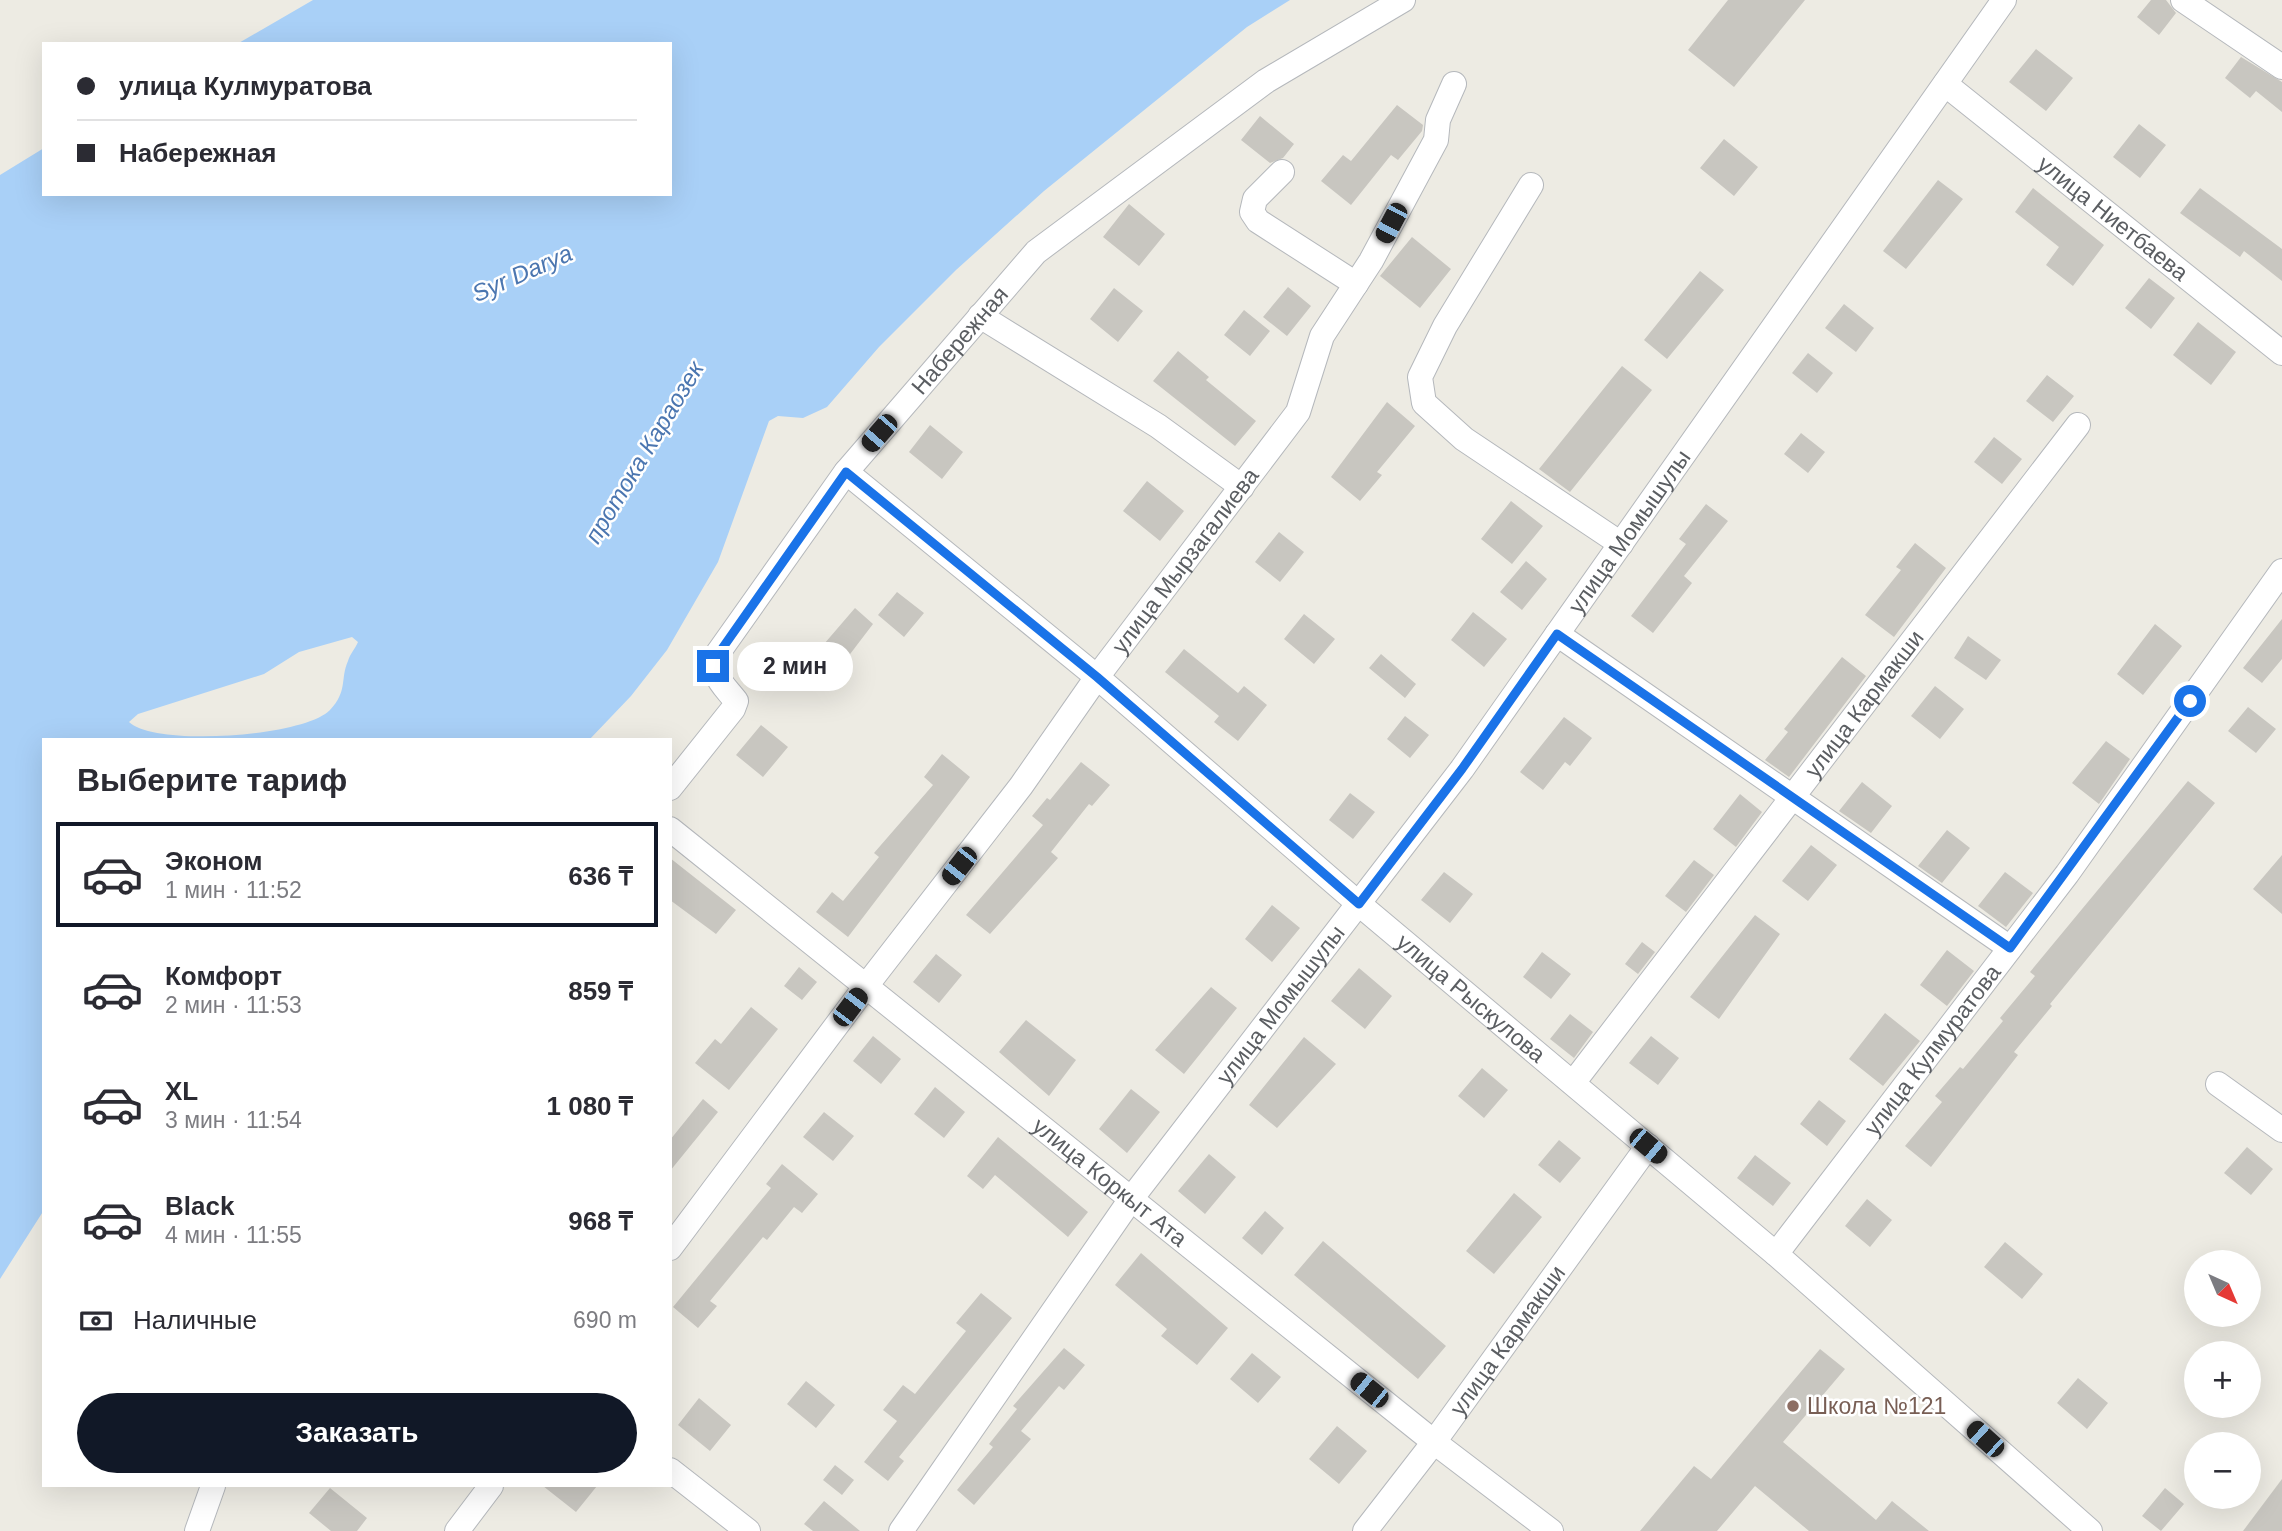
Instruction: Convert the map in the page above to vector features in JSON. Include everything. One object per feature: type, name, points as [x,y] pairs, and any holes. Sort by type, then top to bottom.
[{"type":"street","name":"Набережная","points":[[672,785],[733,709],[736,701],[716,676],[713,666],[719,653],[846,472],[1036,251],[1266,81],[1403,0]]},
{"type":"street","name":"улица Момышулы","points":[[901,1531],[1131,1199],[1462,769],[2004,0]]},
{"type":"street","points":[[2183,0],[2282,67]]},
{"type":"street","name":"улица Ниетбаева","points":[[1945,84],[2282,353]]},
{"type":"street","name":"улица Мырзагалиева","points":[[672,1245],[866,986],[1021,786],[1097,677],[1298,412],[1322,335],[1356,284],[1436,139],[1438,120],[1454,85]]},
{"type":"street","points":[[1282,172],[1255,199],[1252,212],[1258,221],[1356,284]]},
{"type":"street","points":[[1531,185],[1445,326],[1420,377],[1424,403],[1464,439],[1621,544]]},
{"type":"street","points":[[980,316],[1158,426],[1242,487]]},
{"type":"street","name":"улица Кармакши","points":[[1573,1083],[2078,425]]},
{"type":"street","name":"улица Рыскулова","points":[[846,472],[1097,677],[1359,904],[1776,1254],[2090,1531]]},
{"type":"street","name":"улица Кулмуратова","points":[[1776,1254],[2067,874],[2282,571]]},
{"type":"street","points":[[1557,634],[2010,948]]},
{"type":"street","name":"улица Коркыт Ата","points":[[672,831],[1550,1531]]},
{"type":"street","points":[[2218,1084],[2282,1130]]},
{"type":"street","name":"улица Кармакши","points":[[1364,1531],[1434,1441],[1648,1146]]},
{"type":"street","points":[[672,1472],[748,1531]]},
{"type":"street","points":[[197,1531],[213,1487]]},
{"type":"street","points":[[457,1531],[490,1487]]},
{"type":"water","points":[[313,0],[1290,0],[1247,27],[1044,191],[956,270],[879,347],[827,407],[803,418],[778,416],[769,421],[718,562],[667,650],[631,696],[591,738],[42,738],[42,1213],[0,1279],[0,175],[42,149],[42,196],[672,196],[672,42],[240,42]],"holes":[[[352,637],[358,642],[350,656],[336,703],[315,719],[291,727],[230,736],[197,736],[144,730],[129,722],[138,714],[264,674],[299,652]]]},
{"type":"building","points":[[1728,0],[1805,0],[1734,87],[1688,50]]},
{"type":"building","points":[[2151,0],[2166,0],[2176,13],[2159,35],[2137,17]]},
{"type":"building","points":[[2036,49],[2073,78],[2046,111],[2009,82]]},
{"type":"building","points":[[2241,57],[2282,82],[2282,112],[2256,91],[2250,98],[2225,78]]},
{"type":"building","points":[[1397,105],[1423,125],[1422,131],[1398,160],[1391,155],[1351,205],[1321,181],[1343,155],[1351,161]]},
{"type":"building","points":[[1260,116],[1294,144],[1283,158],[1270,163],[1241,140]]},
{"type":"building","points":[[2139,124],[2166,145],[2140,178],[2113,157]]},
{"type":"building","points":[[1724,139],[1758,167],[1734,196],[1700,168]]},
{"type":"building","points":[[1938,180],[1963,199],[1906,269],[1883,251]]},
{"type":"building","points":[[2033,188],[2104,245],[2073,286],[2046,265],[2059,247],[2015,212]]},
{"type":"building","points":[[2200,188],[2282,249],[2282,281],[2244,251],[2240,257],[2180,213]]},
{"type":"building","points":[[1129,204],[1165,234],[1139,266],[1103,237]]},
{"type":"building","points":[[1412,237],[1451,269],[1420,308],[1380,276]]},
{"type":"building","points":[[1700,271],[1724,290],[1667,359],[1644,340]]},
{"type":"building","points":[[2149,278],[2175,298],[2151,329],[2125,308]]},
{"type":"building","points":[[1288,287],[1311,306],[1287,336],[1263,317]]},
{"type":"building","points":[[1114,288],[1143,311],[1118,342],[1090,319]]},
{"type":"building","points":[[1844,304],[1874,328],[1856,352],[1825,328]]},
{"type":"building","points":[[1244,310],[1270,331],[1250,356],[1224,335]]},
{"type":"building","points":[[2198,322],[2236,352],[2211,385],[2173,355]]},
{"type":"building","points":[[1178,351],[1209,377],[1206,380],[1256,421],[1235,446],[1153,381]]},
{"type":"building","points":[[1808,353],[1833,373],[1817,393],[1792,373]]},
{"type":"building","points":[[1622,366],[1652,390],[1570,492],[1539,469]]},
{"type":"building","points":[[2047,375],[2074,396],[2053,422],[2026,401]]},
{"type":"building","points":[[1387,402],[1415,426],[1377,472],[1382,475],[1360,501],[1331,477]]},
{"type":"building","points":[[930,425],[963,452],[942,479],[909,452]]},
{"type":"building","points":[[1801,433],[1825,452],[1808,473],[1784,454]]},
{"type":"building","points":[[1994,437],[2022,459],[2002,484],[1974,462]]},
{"type":"building","points":[[1147,481],[1184,511],[1160,541],[1123,511]]},
{"type":"building","points":[[1511,501],[1543,526],[1512,564],[1481,539]]},
{"type":"building","points":[[1706,504],[1728,521],[1684,576],[1692,583],[1653,633],[1631,616],[1686,544],[1679,539]]},
{"type":"building","points":[[1279,532],[1304,552],[1280,582],[1255,562]]},
{"type":"building","points":[[1915,543],[1946,568],[1894,637],[1865,615],[1901,570],[1896,567]]},
{"type":"building","points":[[1526,561],[1547,579],[1522,610],[1500,592]]},
{"type":"building","points":[[897,592],[924,613],[904,637],[878,615]]},
{"type":"building","points":[[855,608],[873,624],[828,683],[806,665]]},
{"type":"building","points":[[1473,612],[1507,639],[1484,667],[1451,640]]},
{"type":"building","points":[[1304,614],[1335,639],[1314,664],[1284,639]]},
{"type":"building","points":[[2282,619],[2282,659],[2262,683],[2243,668]]},
{"type":"building","points":[[2155,624],[2182,646],[2143,695],[2117,674]]},
{"type":"building","points":[[1968,636],[2001,660],[1986,680],[1954,658]]},
{"type":"building","points":[[1184,649],[1238,693],[1244,686],[1267,705],[1238,741],[1214,722],[1219,716],[1165,672]]},
{"type":"building","points":[[1381,654],[1416,684],[1405,698],[1369,668]]},
{"type":"building","points":[[1842,657],[1866,676],[1789,777],[1765,760],[1788,732],[1784,729]]},
{"type":"building","points":[[1935,686],[1964,709],[1940,739],[1911,716]]},
{"type":"building","points":[[2248,707],[2276,729],[2256,753],[2228,731]]},
{"type":"building","points":[[1405,716],[1429,735],[1410,758],[1387,739]]},
{"type":"building","points":[[1564,717],[1592,738],[1570,766],[1565,762],[1543,790],[1520,772]]},
{"type":"building","points":[[761,725],[788,747],[763,777],[736,755]]},
{"type":"building","points":[[2106,741],[2130,759],[2099,804],[2072,783]]},
{"type":"building","points":[[942,754],[970,777],[848,937],[816,912],[832,892],[843,901],[879,857],[874,853],[933,785],[924,777]]},
{"type":"building","points":[[1081,762],[1110,785],[1092,806],[1089,804],[1051,852],[1058,858],[990,934],[966,915],[1043,825],[1032,816],[1047,798],[1050,800]]},
{"type":"building","points":[[2188,781],[2215,803],[2050,1004],[2052,1006],[2014,1052],[2018,1055],[1931,1167],[1905,1146],[1942,1102],[1935,1096],[1960,1067],[1963,1069],[2003,1021],[2000,1018],[2035,976],[2030,972]]},
{"type":"building","points":[[1862,782],[1892,806],[1871,833],[1839,811]]},
{"type":"building","points":[[1350,793],[1375,812],[1353,839],[1329,820]]},
{"type":"building","points":[[1740,794],[1762,812],[1736,847],[1713,829]]},
{"type":"building","points":[[1947,830],[1970,848],[1942,883],[1918,866]]},
{"type":"building","points":[[1811,845],[1837,865],[1808,901],[1782,881]]},
{"type":"building","points":[[2282,855],[2282,914],[2253,889]]},
{"type":"building","points":[[672,860],[736,910],[716,934],[672,901]]},
{"type":"building","points":[[1694,860],[1714,875],[1686,912],[1665,896]]},
{"type":"building","points":[[1444,872],[1473,894],[1450,923],[1421,900]]},
{"type":"building","points":[[2005,872],[2033,893],[2006,927],[1978,906]]},
{"type":"building","points":[[1272,905],[1300,928],[1272,962],[1245,939]]},
{"type":"building","points":[[1755,915],[1780,934],[1719,1019],[1690,997]]},
{"type":"building","points":[[1642,942],[1655,952],[1638,974],[1625,964]]},
{"type":"building","points":[[1947,950],[1974,971],[1947,1006],[1920,985]]},
{"type":"building","points":[[1542,952],[1571,974],[1551,999],[1523,977]]},
{"type":"building","points":[[936,954],[962,975],[939,1003],[913,982]]},
{"type":"building","points":[[799,967],[817,982],[802,1000],[784,986]]},
{"type":"building","points":[[1359,968],[1392,996],[1365,1029],[1331,1001]]},
{"type":"building","points":[[1211,987],[1237,1008],[1184,1074],[1155,1050]]},
{"type":"building","points":[[751,1007],[778,1029],[729,1090],[695,1063],[715,1039],[721,1044]]},
{"type":"building","points":[[1885,1013],[1920,1041],[1883,1086],[1849,1059]]},
{"type":"building","points":[[1570,1014],[1593,1032],[1574,1058],[1550,1039]]},
{"type":"building","points":[[1026,1020],[1076,1060],[1049,1096],[999,1052]]},
{"type":"building","points":[[873,1036],[901,1059],[881,1084],[853,1061]]},
{"type":"building","points":[[1651,1036],[1679,1058],[1658,1085],[1629,1063]]},
{"type":"building","points":[[1304,1037],[1336,1064],[1277,1128],[1249,1105]]},
{"type":"building","points":[[1482,1068],[1508,1090],[1484,1118],[1458,1096]]},
{"type":"building","points":[[935,1087],[965,1112],[944,1138],[914,1114]]},
{"type":"building","points":[[1131,1089],[1160,1112],[1127,1153],[1099,1129]]},
{"type":"building","points":[[703,1099],[718,1112],[672,1169],[672,1138]]},
{"type":"building","points":[[1819,1100],[1846,1121],[1827,1146],[1800,1124]]},
{"type":"building","points":[[824,1112],[854,1136],[833,1161],[803,1137]]},
{"type":"building","points":[[998,1137],[1088,1212],[1068,1237],[995,1175],[983,1189],[967,1176]]},
{"type":"building","points":[[1559,1140],[1581,1158],[1560,1183],[1538,1165]]},
{"type":"building","points":[[2247,1147],[2273,1169],[2251,1195],[2224,1173]]},
{"type":"building","points":[[1209,1154],[1236,1177],[1205,1214],[1178,1191]]},
{"type":"building","points":[[1755,1155],[1791,1183],[1773,1206],[1737,1178]]},
{"type":"building","points":[[782,1164],[818,1194],[802,1213],[794,1207],[767,1240],[763,1237],[710,1301],[717,1306],[698,1328],[673,1307],[771,1188],[766,1184]]},
{"type":"building","points":[[1514,1193],[1542,1217],[1494,1274],[1466,1251]]},
{"type":"building","points":[[1867,1199],[1892,1220],[1870,1247],[1845,1226]]},
{"type":"building","points":[[1265,1211],[1284,1228],[1262,1255],[1242,1238]]},
{"type":"building","points":[[1323,1241],[1446,1346],[1418,1379],[1294,1275]]},
{"type":"building","points":[[2005,1242],[2043,1274],[2022,1299],[1984,1267]]},
{"type":"building","points":[[1141,1253],[1228,1328],[1197,1365],[1161,1336],[1167,1329],[1115,1285]]},
{"type":"building","points":[[981,1293],[1012,1318],[899,1457],[904,1461],[888,1481],[864,1462],[897,1421],[883,1410],[903,1385],[915,1394],[966,1331],[956,1323]]},
{"type":"building","points":[[1064,1348],[1085,1365],[1064,1390],[1059,1386],[1021,1431],[1031,1439],[974,1505],[957,1490],[993,1447],[989,1444],[1017,1409],[1013,1406]]},
{"type":"building","name":"Школа №121","points":[[1820,1349],[1845,1369],[1783,1442],[1876,1520],[1892,1501],[1929,1531],[1809,1531],[1755,1486],[1717,1531],[1640,1531],[1694,1466],[1711,1479]]},
{"type":"building","points":[[1252,1353],[1281,1377],[1258,1403],[1230,1379]]},
{"type":"building","points":[[2078,1378],[2108,1403],[2087,1429],[2057,1403]]},
{"type":"building","points":[[806,1381],[835,1405],[816,1428],[787,1404]]},
{"type":"building","points":[[699,1398],[731,1425],[710,1451],[678,1425]]},
{"type":"building","points":[[1337,1426],[1367,1451],[1339,1484],[1309,1459]]},
{"type":"building","points":[[835,1465],[854,1480],[842,1495],[823,1480]]},
{"type":"building","points":[[2282,1479],[2282,1531],[2243,1531]]},
{"type":"building","points":[[544,1487],[596,1487],[576,1512]]},
{"type":"building","points":[[330,1488],[367,1518],[357,1531],[331,1531],[309,1513]]},
{"type":"building","points":[[2165,1488],[2184,1504],[2161,1531],[2142,1516]]},
{"type":"building","points":[[824,1501],[860,1531],[813,1531],[804,1524]]},
{"type":"place","name":"Школа №121","points":[[1793,1406]]},
{"type":"route","points":[[713,666],[719,653],[846,472],[1097,677],[1359,904],[1462,769],[1557,634],[1936,894],[2010,948],[2067,874],[2190,701]]},
{"type":"water label","name":"Syr Darya","points":[[522,273]]},
{"type":"water label","name":"протока Караозек","points":[[644,452]]}]
